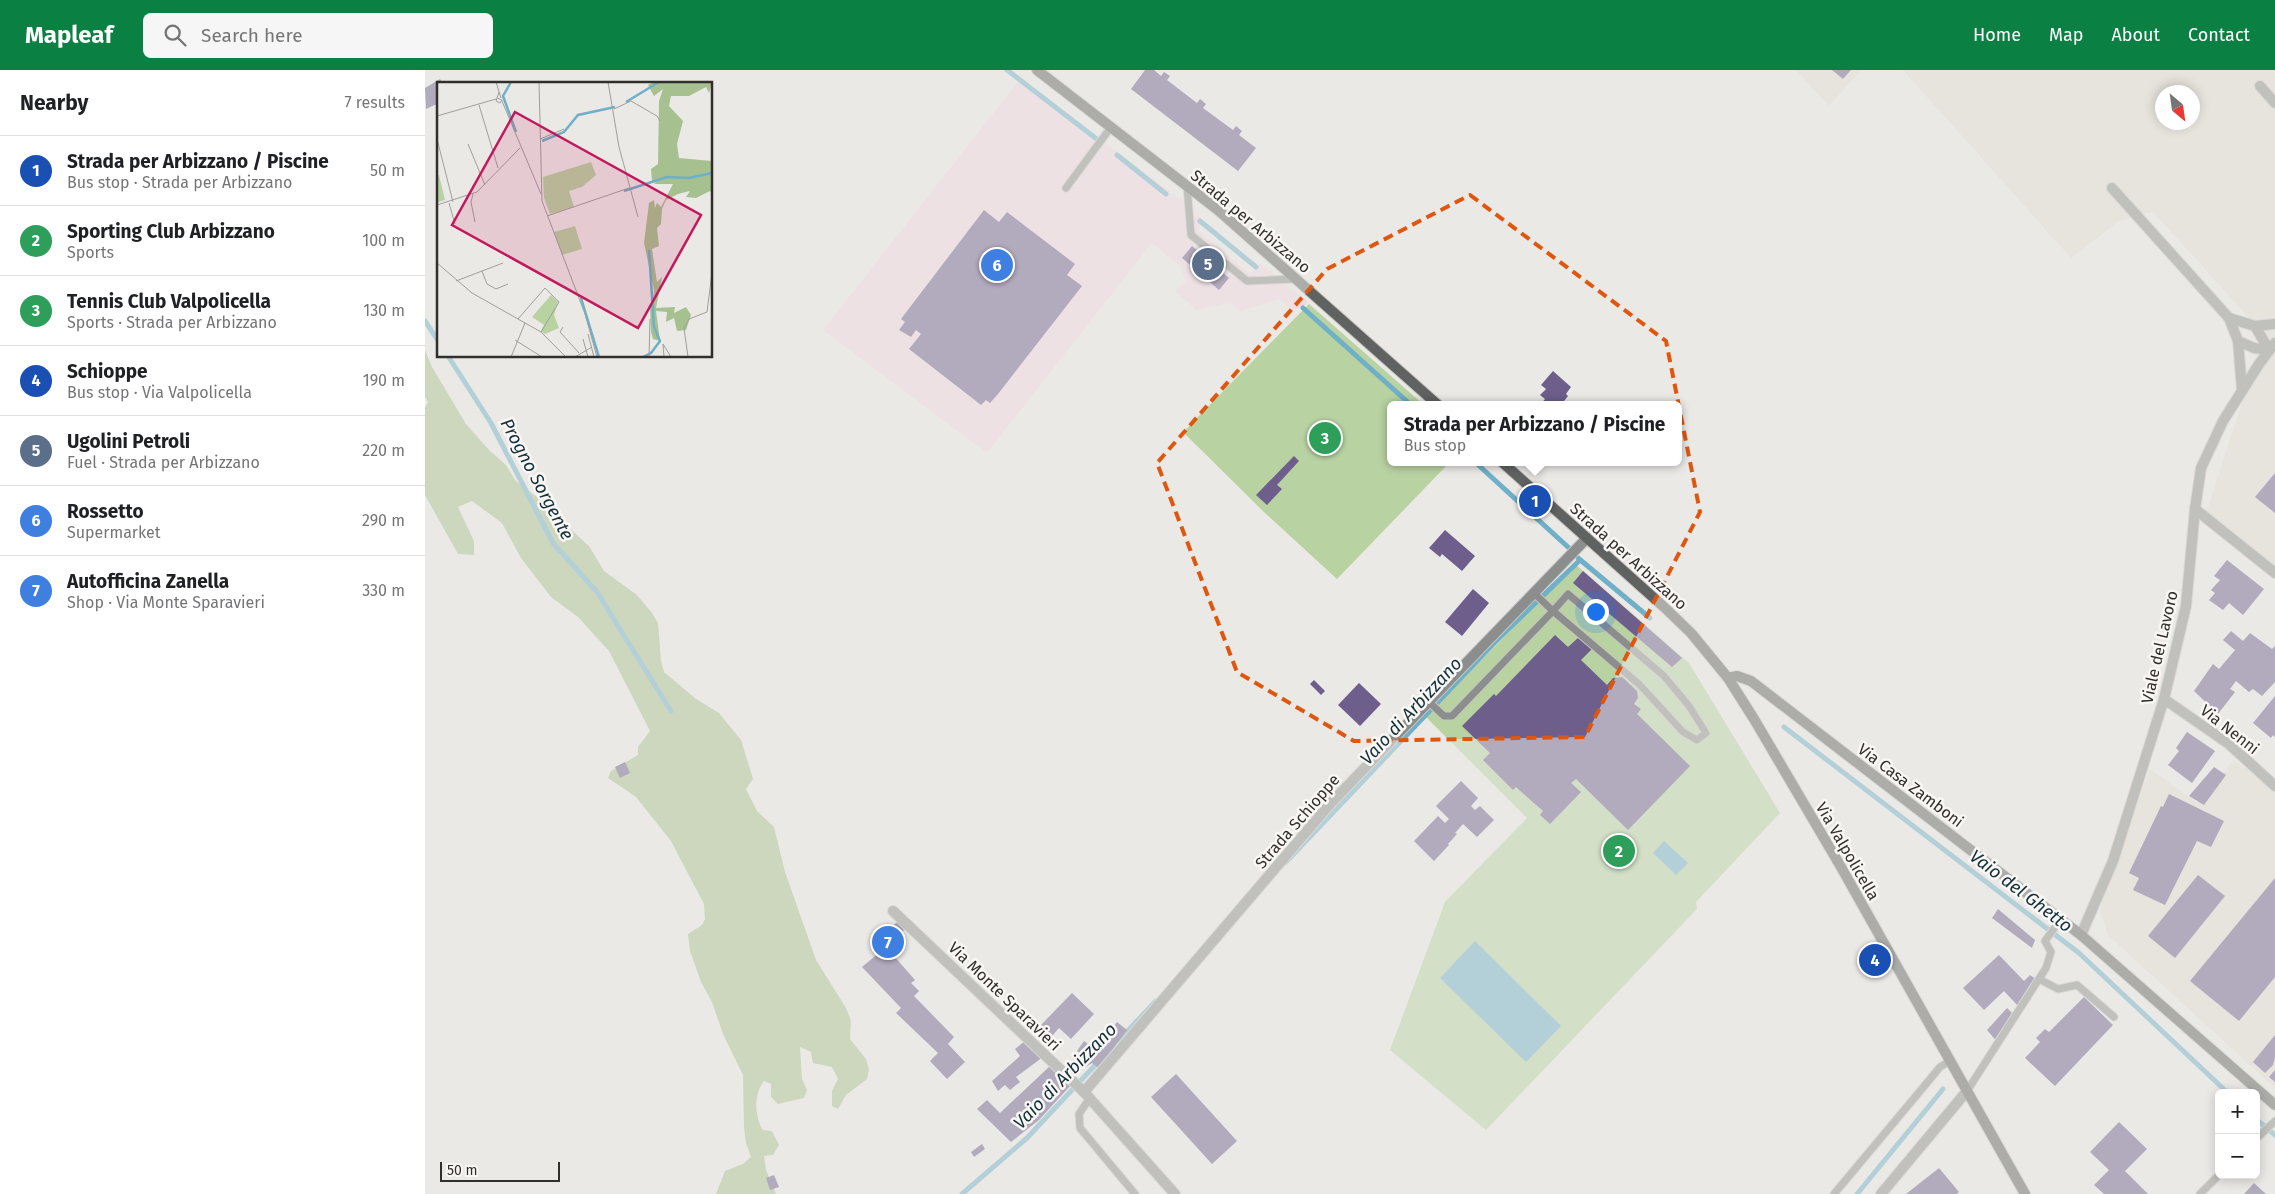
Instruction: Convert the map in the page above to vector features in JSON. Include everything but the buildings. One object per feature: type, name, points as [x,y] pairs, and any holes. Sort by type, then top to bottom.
[{"type":"main road","name":"Strada per Arbizzano","points":[[1037,70],[1218,210],[1433,401]]},
{"type":"main road","name":"Strada per Arbizzano","points":[[1506,466],[1691,633]]},
{"type":"main road","name":"Via Valpolicella","points":[[1691,633],[1727,678],[1754,719],[1841,867],[2025,1194]]},
{"type":"main road","name":"Via Casa Zamboni","points":[[1727,678],[1737,676],[1751,681],[2061,918],[2275,1105]]},
{"type":"street","points":[[2260,86],[2275,102]]},
{"type":"street","points":[[2112,188],[2229,318],[2238,341],[2242,390]]},
{"type":"street","points":[[2229,318],[2255,326],[2275,324]]},
{"type":"street","points":[[2255,326],[2272,347]]},
{"type":"street","points":[[2238,341],[2254,348],[2272,347]]},
{"type":"street","name":"Viale del Lavoro","points":[[2081,935],[2113,861],[2164,699],[2186,606],[2195,509],[2201,468],[2223,421],[2272,347]]},
{"type":"street","points":[[2195,509],[2275,573]]},
{"type":"street","name":"Strada Schioppe","points":[[1087,1095],[1330,804],[1587,538]]},
{"type":"street","name":"Via Nenni","points":[[2164,699],[2229,744],[2275,786]]},
{"type":"street","name":"Via Monte Sparavieri","points":[[893,911],[1087,1095],[1175,1194]]},
{"type":"street","points":[[1881,1194],[1967,1091]]},
{"type":"lane","points":[[1066,188],[1111,127]]},
{"type":"lane","points":[[1187,186],[1191,235],[1247,281],[1296,279]]},
{"type":"lane","points":[[1429,702],[1445,716],[1452,716],[1550,608],[1568,594],[1664,676],[1689,706],[1706,733],[1697,740],[1683,732],[1640,685],[1550,608],[1535,593]]},
{"type":"lane","points":[[1967,1091],[2046,968],[2051,952],[2045,941],[2061,918]]},
{"type":"lane","points":[[2039,979],[2058,989],[2077,985],[2114,1017]]},
{"type":"lane","points":[[1834,1194],[1940,1067],[1950,1060]]},
{"type":"lane","points":[[1087,1095],[1079,1114],[1080,1128],[1135,1194]]},
{"type":"lane","points":[[2260,1135],[2275,1121]]},
{"type":"lane","points":[[2200,1194],[2215,1179]]},
{"type":"highlighted area","points":[[1470,195],[1666,341],[1700,512],[1585,737],[1354,741],[1237,672],[1157,463],[1327,269]]},
{"type":"shaded area","points":[[1796,70],[1861,70],[1829,106]]},
{"type":"shaded area","points":[[1903,70],[2275,70],[2275,573],[2207,511],[2264,334],[2153,212],[2119,221],[2071,258]]},
{"type":"shaded area","points":[[1020,79],[1184,202],[1201,218],[1199,231],[1250,274],[1260,263],[1308,302],[1302,308],[1291,309],[1279,299],[1240,311],[1228,303],[1196,310],[1175,291],[1186,282],[1180,266],[1152,243],[987,453],[823,330]]},
{"type":"shaded area","points":[[2233,761],[2275,784],[2275,1088],[2108,935],[2100,910],[2150,769],[2199,804]]},
{"type":"green space","points":[[1309,304],[1419,401],[1387,401],[1387,466],[1446,466],[1337,579],[1265,513],[1183,432]]},
{"type":"green space","points":[[425,350],[432,367],[466,424],[489,450],[506,465],[515,480],[534,495],[548,502],[562,515],[568,527],[589,546],[604,571],[637,595],[652,613],[658,623],[661,661],[664,672],[696,699],[719,713],[741,740],[753,779],[746,789],[757,811],[774,827],[785,872],[816,960],[846,1008],[851,1021],[850,1039],[866,1059],[869,1069],[867,1079],[846,1095],[838,1109],[832,1106],[832,1091],[838,1079],[832,1067],[813,1063],[811,1052],[800,1047],[802,1079],[807,1090],[804,1098],[778,1104],[771,1097],[771,1084],[764,1081],[758,1092],[756,1105],[760,1125],[763,1130],[772,1131],[779,1145],[773,1155],[764,1156],[766,1170],[776,1194],[716,1194],[725,1171],[743,1164],[751,1157],[746,1143],[744,1127],[743,1075],[723,1034],[712,1002],[701,982],[690,951],[688,934],[702,925],[705,919],[704,904],[671,841],[636,797],[608,778],[611,771],[638,755],[638,747],[650,731],[609,651],[578,617],[551,597],[521,558],[502,523],[472,501],[458,507],[474,541],[474,555],[458,554],[425,495],[425,407],[428,402],[425,397]]},
{"type":"green space","points":[[1575,564],[1689,663],[1780,813],[1696,902],[1697,909],[1486,1130],[1390,1050],[1445,902],[1527,818],[1426,717]]},
{"type":"water","points":[[1664,841],[1688,863],[1676,875],[1653,853]]},
{"type":"water","points":[[1475,941],[1561,1026],[1526,1062],[1440,978]]},
{"type":"waterway","name":"Vaio del Ghetto","points":[[1007,70],[1098,140]]},
{"type":"waterway","name":"Vaio del Ghetto","points":[[1117,155],[1166,194]]},
{"type":"waterway","name":"Vaio del Ghetto","points":[[1200,221],[1256,267]]},
{"type":"waterway","name":"Vaio del Ghetto","points":[[1303,308],[1407,401]]},
{"type":"waterway","name":"Progno Sorgente","points":[[425,321],[437,339]]},
{"type":"waterway","name":"Progno Sorgente","points":[[449,358],[491,423],[553,543],[597,592],[671,711]]},
{"type":"waterway","name":"Vaio del Ghetto","points":[[1479,466],[1569,548]]},
{"type":"waterway","name":"Vaio del Ghetto","points":[[1578,558],[1650,618]]},
{"type":"waterway","name":"Vaio di Arbizzano","points":[[1286,862],[1495,642],[1580,560]]},
{"type":"waterway","name":"Vaio del Ghetto","points":[[1784,727],[2079,953],[2224,1089]]},
{"type":"waterway","name":"Vaio di Arbizzano","points":[[1119,1040],[1156,1001]]},
{"type":"waterway","name":"Vaio di Arbizzano","points":[[962,1194],[1027,1138],[1099,1061]]},
{"type":"waterway","points":[[1857,1194],[1943,1089]]},
{"type":"waterway","name":"Vaio del Ghetto","points":[[2260,1122],[2275,1135]]},
{"type":"place","name":"Ugolini Petroli","points":[[1208,264]]},
{"type":"place","name":"Rossetto","points":[[997,265]]},
{"type":"place","name":"Tennis Club Valpolicella","points":[[1325,438]]},
{"type":"place","name":"Strada per Arbizzano / Piscine","points":[[1535,501]]},
{"type":"place","name":"Sporting Club Arbizzano","points":[[1619,851]]},
{"type":"place","name":"Autofficina Zanella","points":[[888,942]]},
{"type":"place","name":"Schioppe","points":[[1875,960]]}]
